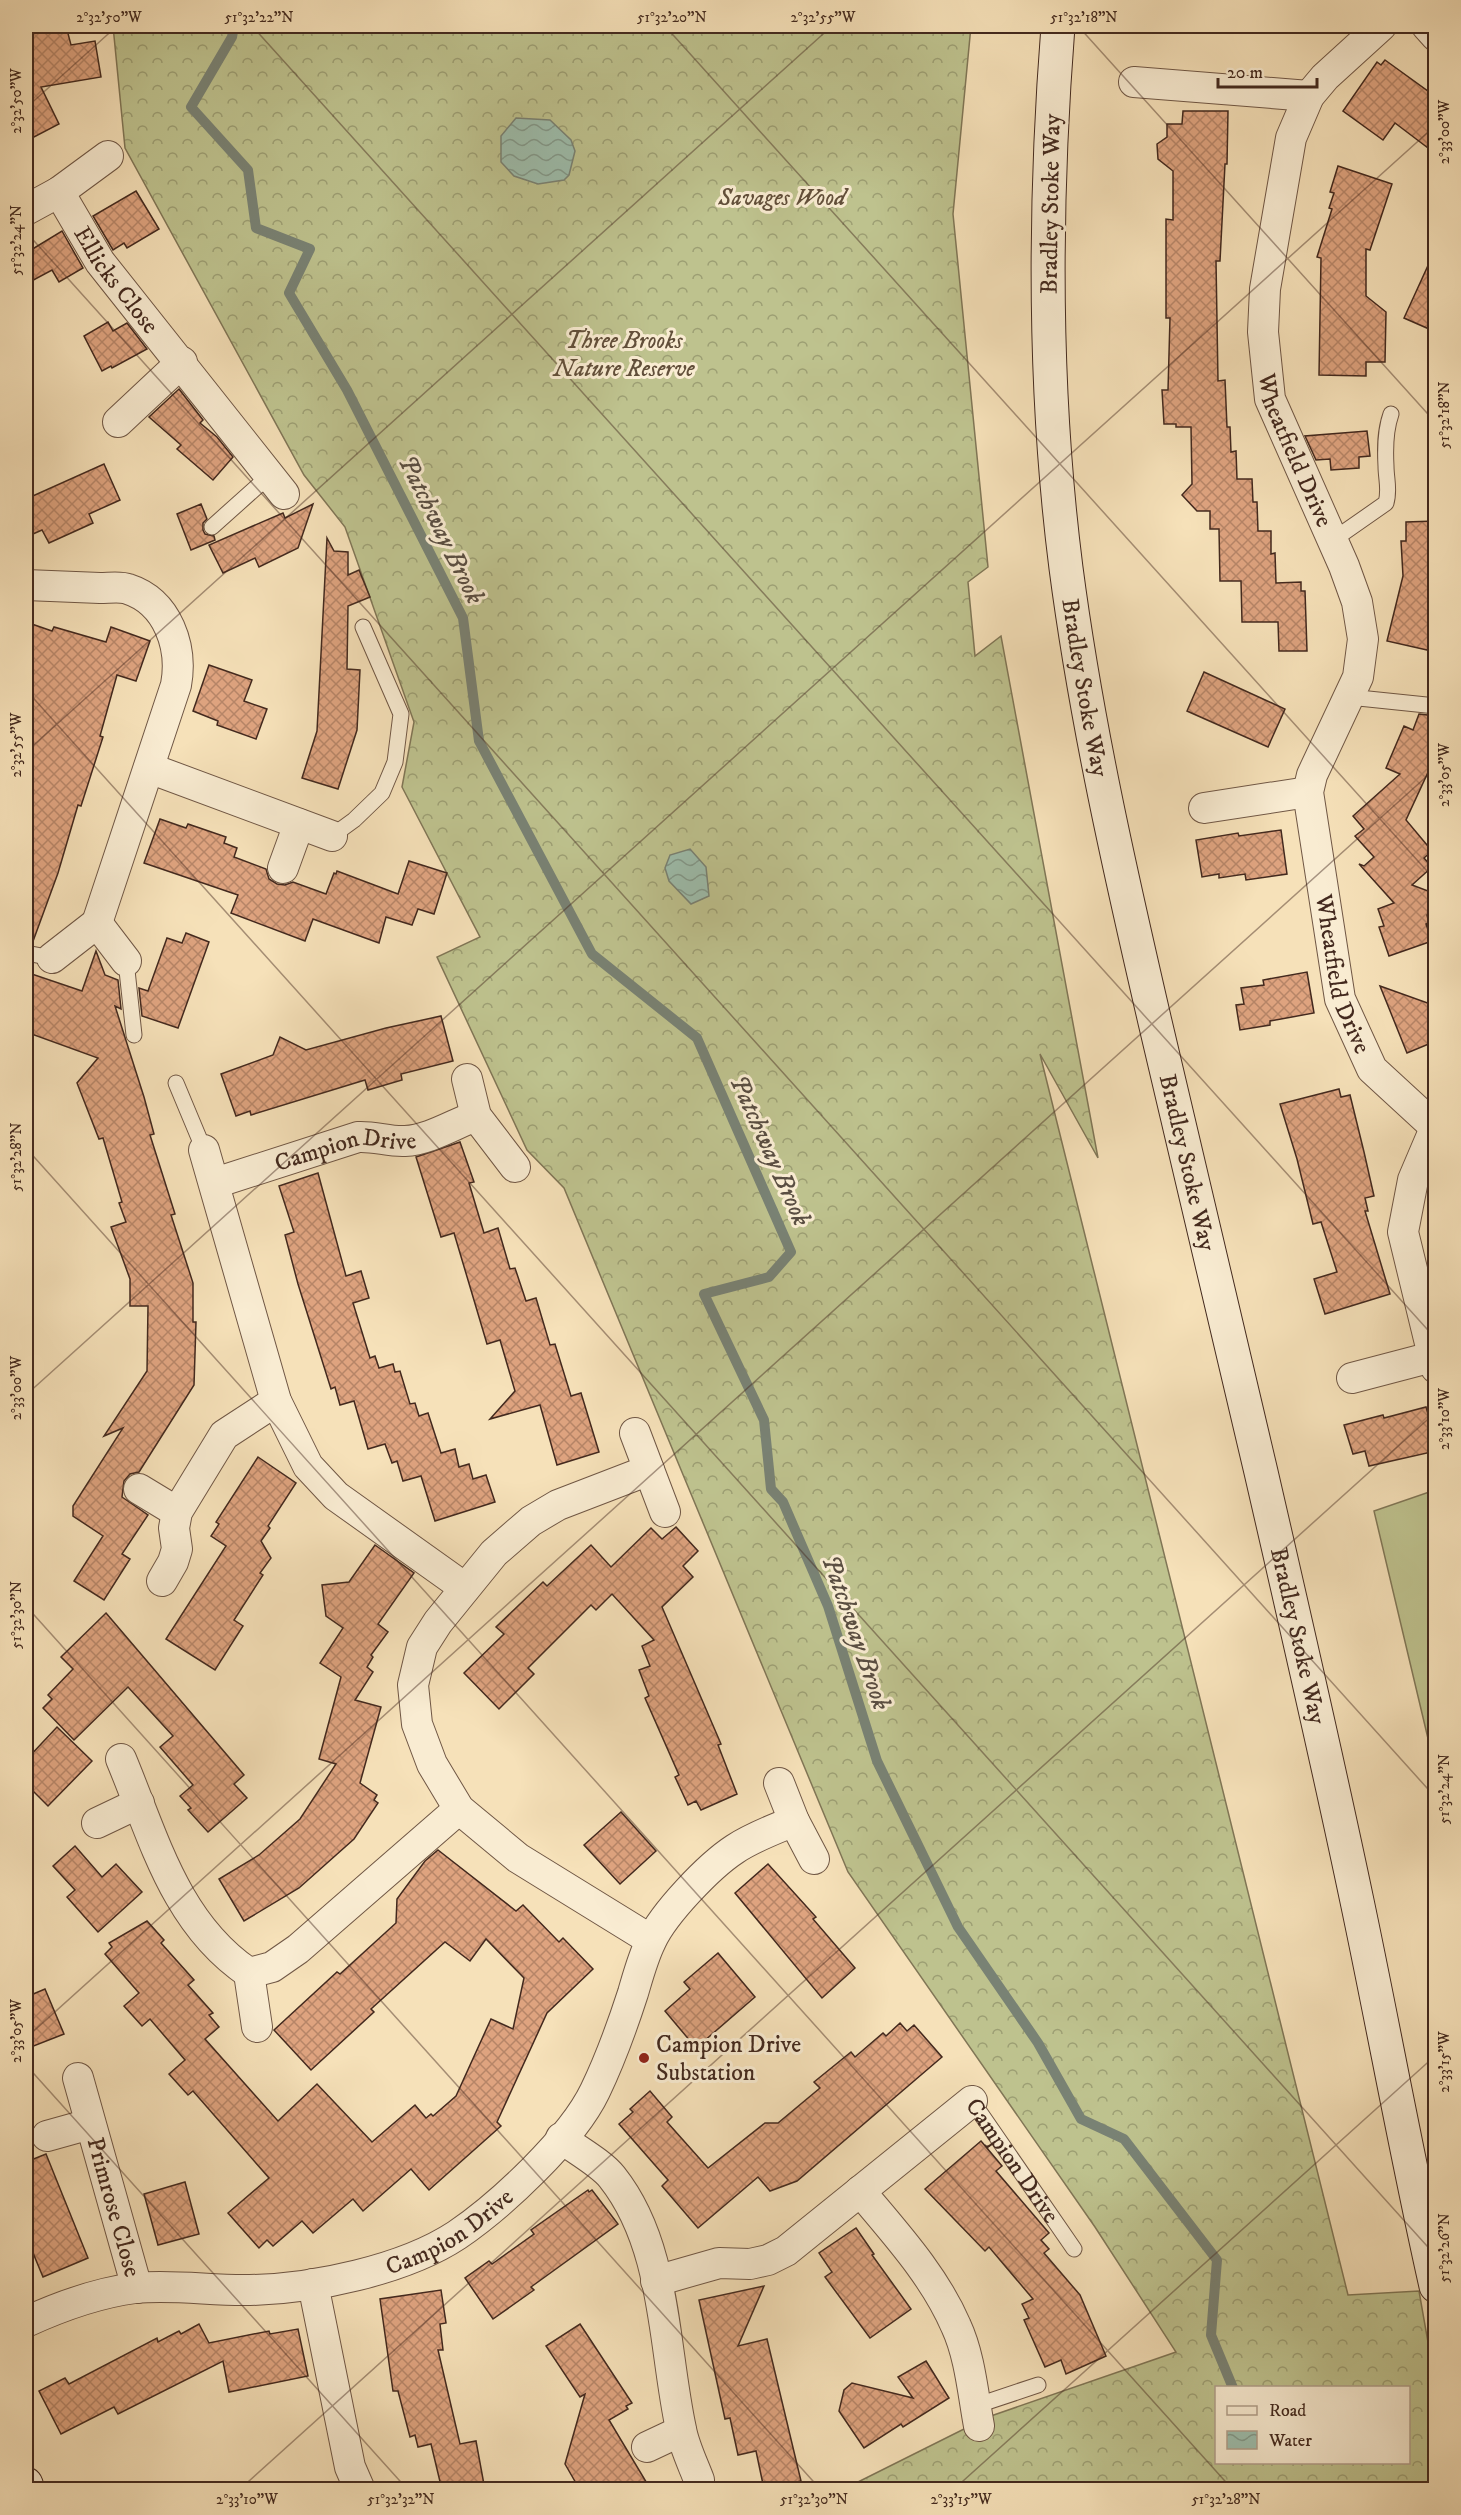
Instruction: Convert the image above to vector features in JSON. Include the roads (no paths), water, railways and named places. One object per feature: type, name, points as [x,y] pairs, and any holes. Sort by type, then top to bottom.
[{"type":"street","name":"Bradley Stoke Way","points":[[1058,26],[1050,128],[1047,250],[1048,337],[1065,564],[1086,706],[1116,852],[1284,1569],[1350,1868],[1436,2286]]},
{"type":"street","name":"Wheatfield Drive","points":[[1352,1378],[1434,1362],[1403,1232],[1413,1180],[1435,1127],[1372,1068],[1340,999],[1308,792],[1312,775],[1358,677],[1363,639],[1357,602],[1333,540],[1270,399],[1263,332],[1265,289],[1291,138],[1309,96],[1325,77],[1381,26]]},
{"type":"street","points":[[1428,26],[1436,36]]},
{"type":"street","points":[[1134,82],[1309,96]]},
{"type":"street","points":[[26,210],[59,192],[108,156]]},
{"type":"street","name":"Ellicks Close","points":[[59,192],[100,262],[182,362],[277,485]]},
{"type":"street","points":[[118,422],[182,362]]},
{"type":"street","points":[[26,585],[127,588],[154,605],[168,621],[180,666],[176,685],[98,923],[39,955]]},
{"type":"street","points":[[149,768],[332,836]]},
{"type":"street","points":[[1204,808],[1308,792]]},
{"type":"street","points":[[283,868],[299,824]]},
{"type":"street","points":[[98,923],[126,962]]},
{"type":"street","points":[[467,1079],[476,1116],[514,1167]]},
{"type":"street","name":"Campion Drive","points":[[215,1183],[358,1137],[375,1136],[405,1141],[426,1136],[476,1116]]},
{"type":"street","points":[[204,1150],[276,1401],[308,1466],[322,1484],[465,1588]]},
{"type":"street","points":[[162,1581],[173,1562],[177,1549],[174,1528],[177,1512],[224,1435],[276,1401]]},
{"type":"street","points":[[635,1433],[665,1512]]},
{"type":"street","points":[[649,1470],[558,1505],[531,1521],[494,1553],[438,1622],[422,1647],[413,1685],[417,1724],[432,1764],[459,1809],[518,1858],[651,1940]]},
{"type":"street","points":[[139,1489],[177,1512]]},
{"type":"street","points":[[121,1759],[177,1895],[212,1943],[230,1960],[249,1973],[257,2027]]},
{"type":"street","points":[[779,1783],[794,1821],[814,1859]]},
{"type":"street","points":[[98,1823],[140,1803]]},
{"type":"street","points":[[249,1973],[272,1966],[298,1949],[459,1809]]},
{"type":"street","name":"Campion Drive","points":[[26,2322],[80,2299],[137,2288],[251,2290],[313,2284],[365,2273],[416,2255],[455,2236],[525,2179],[561,2138],[594,2094],[619,2036],[651,1940],[680,1899],[733,1850],[752,1838],[794,1821]]},
{"type":"street","name":"Primrose Close","points":[[78,2078],[137,2288]]},
{"type":"street","name":"Campion Drive","points":[[656,2281],[719,2263],[750,2264],[768,2260],[786,2252],[972,2101]]},
{"type":"street","name":"Primrose Close","points":[[47,2136],[90,2124]]},
{"type":"street","points":[[561,2138],[610,2174],[632,2206],[646,2241],[656,2281],[681,2431],[699,2480]]},
{"type":"street","points":[[860,2191],[906,2246],[938,2290],[957,2328],[977,2416]]},
{"type":"street","points":[[313,2284],[350,2467],[360,2490]]},
{"type":"street","points":[[647,2447],[681,2431]]},
{"type":"street","points":[[26,2484],[28,2490]]},
{"type":"lane","points":[[1333,540],[1386,503],[1389,494],[1386,429],[1391,414]]},
{"type":"lane","name":"Ellicks Close","points":[[212,527],[277,485]]},
{"type":"lane","points":[[332,836],[382,793],[395,762],[401,714],[363,627]]},
{"type":"lane","points":[[1349,698],[1436,706]]},
{"type":"lane","points":[[126,962],[134,1035]]},
{"type":"lane","points":[[176,1083],[204,1150]]},
{"type":"lane","name":"Campion Drive","points":[[972,2101],[1074,2249]]},
{"type":"lane","points":[[977,2416],[1038,2385]]},
{"type":"water","points":[[516,118],[550,120],[571,140],[575,151],[569,175],[564,180],[538,184],[514,176],[501,162],[501,136]]},
{"type":"water","points":[[690,849],[706,867],[709,896],[691,904],[669,881],[665,868],[670,855]]},
{"type":"waterway","name":"Patchway Brook","points":[[234,26],[232,37],[191,107],[248,170],[256,228],[310,249],[289,293],[347,390],[463,618],[479,741],[592,954],[697,1038],[791,1252],[769,1277],[704,1294],[764,1420],[771,1489],[783,1502],[828,1606],[877,1761],[958,1927],[1038,2043],[1081,2119],[1124,2139],[1217,2260],[1211,2335],[1232,2386]]},
{"type":"place","name":"Campion Drive Substation","points":[[644,2058]]},
{"type":"park label","name":"Savages Wood","points":[[782,197]]},
{"type":"park label","name":"Three Brooks Nature Reserve","points":[[624,354]]}]
